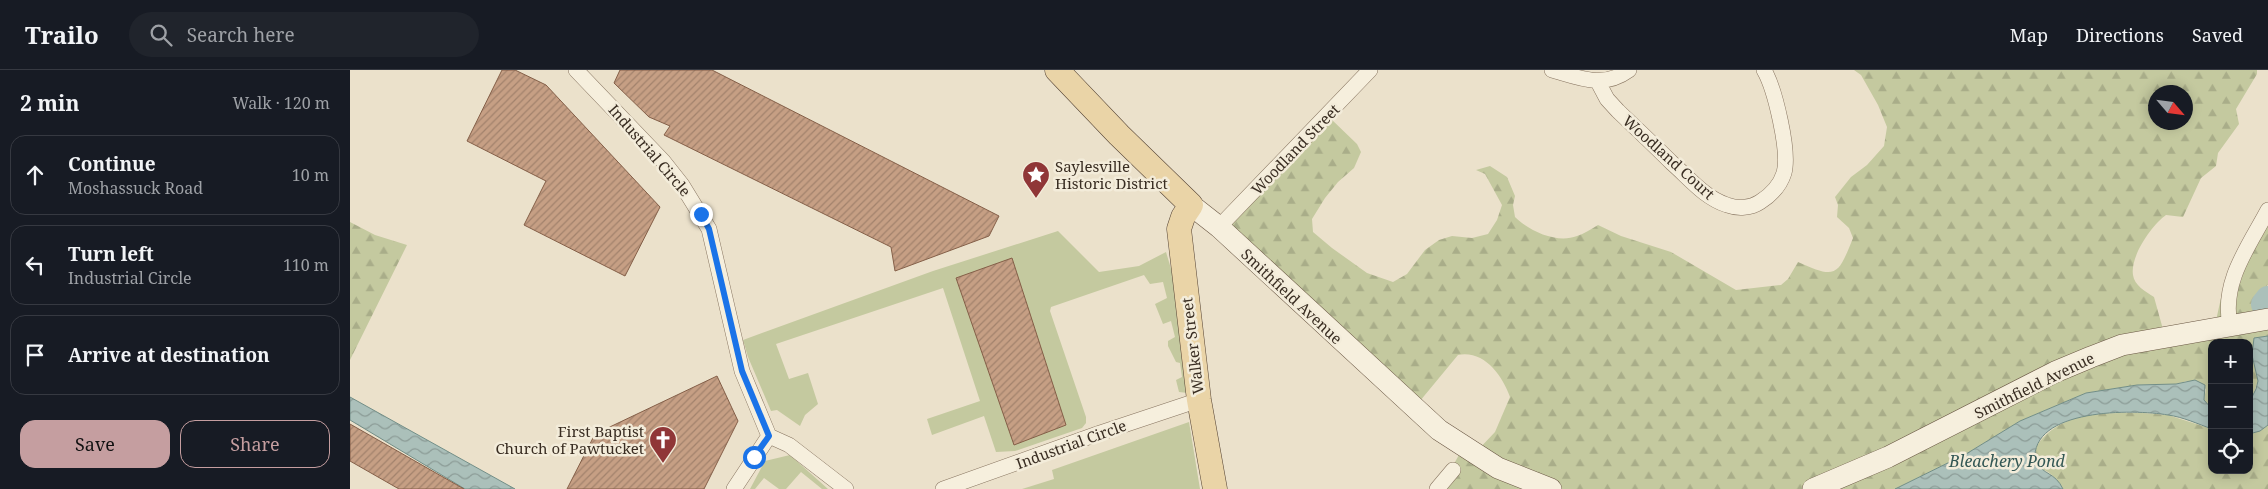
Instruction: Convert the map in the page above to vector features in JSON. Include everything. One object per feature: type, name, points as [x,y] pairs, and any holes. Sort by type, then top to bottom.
[{"type":"main road","name":"Smithfield Avenue","points":[[1059,71],[1119,136],[1192,205],[1439,430],[1498,468],[1551,489]]},
{"type":"main road","name":"Walker Street","points":[[1192,205],[1184,216],[1179,229],[1199,400],[1215,489]]},
{"type":"main road","name":"Smithfield Avenue","points":[[1814,489],[1888,457],[2054,372],[2122,345],[2268,319]]},
{"type":"street","name":"Industrial Circle","points":[[576,70],[663,161],[682,185],[709,229],[742,371],[769,436]]},
{"type":"street","name":"Woodland Street","points":[[1219,228],[1370,70]]},
{"type":"street","points":[[1552,70],[1598,82],[1615,79],[1629,70]]},
{"type":"street","name":"Woodland Court","points":[[1598,82],[1618,111],[1698,188],[1720,202],[1742,207],[1754,206],[1764,200],[1779,186],[1784,172],[1784,148],[1776,100],[1764,70]]},
{"type":"street","points":[[2230,325],[2227,311],[2233,276],[2268,210]]},
{"type":"street","name":"Industrial Circle","points":[[943,489],[1199,400]]},
{"type":"street","points":[[734,489],[769,436],[789,445],[846,489]]},
{"type":"street","points":[[1436,489],[1453,470]]},
{"type":"green space","points":[[1854,70],[2257,70],[2257,74],[2236,109],[2239,124],[2218,153],[2216,166],[2201,178],[2183,217],[2166,215],[2149,233],[2138,250],[2133,267],[2133,275],[2141,288],[2154,297],[2164,333],[2215,325],[2223,289],[2268,202],[2268,284],[2259,303],[2268,302],[2268,336],[2254,339],[2253,347],[2253,339],[2208,339],[2208,404],[2204,400],[2206,389],[2187,381],[2176,384],[2137,385],[2086,393],[2020,421],[1966,454],[1895,489],[1435,489],[1444,482],[1460,453],[1476,452],[1495,432],[1510,397],[1497,373],[1484,360],[1476,356],[1458,355],[1415,407],[1223,234],[1330,118],[1357,144],[1361,152],[1354,168],[1338,182],[1312,219],[1313,232],[1367,273],[1393,282],[1407,274],[1425,250],[1439,240],[1452,236],[1472,238],[1488,234],[1497,220],[1502,205],[1485,174],[1476,170],[1490,166],[1507,177],[1515,196],[1513,205],[1515,217],[1528,227],[1544,235],[1569,238],[1582,234],[1598,225],[1621,236],[1671,252],[1736,290],[1781,285],[1788,279],[1798,262],[1811,268],[1829,272],[1839,267],[1844,260],[1853,238],[1849,228],[1837,217],[1838,205],[1835,197],[1851,177],[1867,165],[1884,146],[1887,127],[1878,105],[1861,75]]},
{"type":"green space","points":[[350,222],[375,235],[407,245],[350,360]]},
{"type":"green space","points":[[1058,231],[1099,272],[1139,266],[1166,252],[1172,272],[1188,393],[1179,392],[1176,380],[1182,377],[1180,363],[1176,362],[1168,346],[1168,341],[1175,337],[1171,321],[1163,324],[1155,304],[1167,298],[1163,282],[1150,284],[1144,275],[1051,307],[1050,311],[1086,417],[1086,423],[1082,428],[1015,451],[996,452],[984,416],[932,435],[927,419],[980,401],[943,288],[776,344],[789,379],[808,373],[818,404],[805,415],[800,426],[777,410],[771,411],[748,357],[743,340],[933,271]]},
{"type":"green space","points":[[2253,359],[2258,381],[2253,395]]},
{"type":"green space","points":[[2116,413],[2168,415],[2208,428],[2208,474],[2253,474],[2253,433],[2260,431],[2268,425],[2268,489],[2063,489],[2052,475],[2040,468],[2036,463],[2035,450],[2042,439],[2052,430],[2076,418]]},
{"type":"green space","points":[[1189,422],[1200,489],[1022,489],[1054,479],[1052,470]]},
{"type":"green space","points":[[790,455],[828,489],[822,489],[801,472],[786,489],[779,489],[764,478],[755,489],[750,489],[765,461]]},
{"type":"water","points":[[2268,336],[2268,425],[2260,431],[2253,433],[2253,395],[2258,381],[2253,359],[2254,338]]},
{"type":"water","name":"Bleachery Pond","points":[[2195,380],[2205,385],[2204,400],[2208,404],[2208,428],[2174,416],[2132,412],[2087,416],[2066,422],[2049,431],[2038,444],[2035,461],[2038,466],[2060,483],[2063,489],[1895,489],[1966,454],[2020,421],[2086,393],[2137,385],[2176,384]]},
{"type":"water","points":[[350,397],[515,489],[465,489],[350,420]]},
{"type":"building","points":[[502,70],[515,70],[546,85],[660,207],[625,276],[524,225],[546,181],[467,141]]},
{"type":"building","points":[[620,70],[712,70],[999,216],[989,236],[895,271],[891,247],[664,135],[670,126],[649,117],[614,83]]},
{"type":"building","points":[[1012,258],[1066,425],[1014,445],[956,278]]},
{"type":"building","points":[[717,376],[738,421],[704,489],[567,489],[595,434]]},
{"type":"building","points":[[350,424],[464,489],[399,489],[350,461]]},
{"type":"waterway","points":[[2264,304],[2268,299]]},
{"type":"place","name":"Saylesville Historic District","points":[[1036,199]]},
{"type":"place","name":"First Baptist Church of Pawtucket","points":[[663,464]]},
{"type":"route","points":[[701,214],[713,242],[742,371],[769,436],[754,457]]}]
